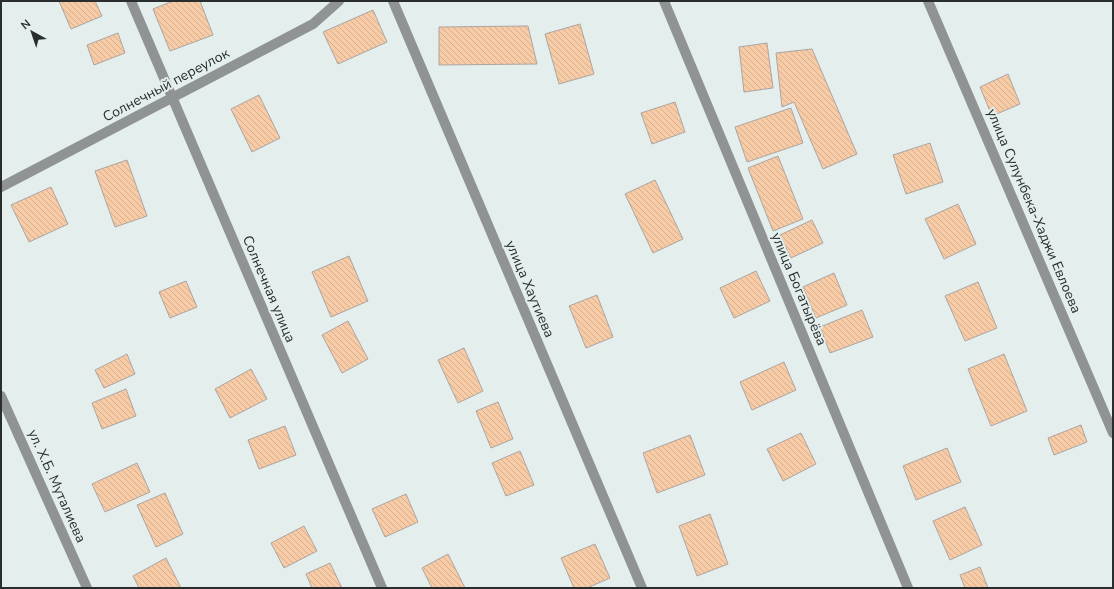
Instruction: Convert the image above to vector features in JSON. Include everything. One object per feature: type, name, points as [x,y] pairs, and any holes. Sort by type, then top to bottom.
[{"type":"street","name":"Солнечная улица","points":[[131,1],[171,98],[382,588]]},
{"type":"street","name":"Солнечный переулок","points":[[1,187],[313,24],[339,1]]},
{"type":"street","name":"улица Хаутиева","points":[[393,1],[642,588]]},
{"type":"street","name":"улица Богатырёва","points":[[664,1],[908,588]]},
{"type":"street","name":"улица Сулунбека-Хаджи Евлоева","points":[[928,1],[1113,433]]},
{"type":"street","name":"ул. Х.Б. Муталиева","points":[[1,396],[87,588]]},
{"type":"building","points":[[59,1],[95,1],[102,16],[71,29]]},
{"type":"building","points":[[173,1],[200,1],[213,35],[170,51],[153,9]]},
{"type":"building","points":[[373,10],[387,42],[338,64],[323,32]]},
{"type":"building","points":[[580,24],[594,74],[559,84],[545,34]]},
{"type":"building","points":[[528,26],[537,64],[439,65],[439,27]]},
{"type":"building","points":[[118,33],[125,53],[94,65],[87,45]]},
{"type":"building","points":[[767,43],[773,88],[744,92],[739,47]]},
{"type":"building","points":[[812,49],[857,154],[823,169],[794,102],[782,107],[776,53]]},
{"type":"building","points":[[1008,74],[1020,104],[992,116],[980,87]]},
{"type":"building","points":[[259,95],[280,138],[252,152],[231,109]]},
{"type":"building","points":[[675,102],[685,132],[652,144],[641,113]]},
{"type":"building","points":[[791,108],[803,143],[747,162],[735,127]]},
{"type":"building","points":[[930,143],[943,182],[906,194],[893,155]]},
{"type":"building","points":[[778,156],[803,219],[773,231],[748,168]]},
{"type":"building","points":[[127,160],[147,216],[115,227],[95,171]]},
{"type":"building","points":[[655,180],[683,239],[653,253],[625,194]]},
{"type":"building","points":[[51,187],[68,224],[29,242],[11,205]]},
{"type":"building","points":[[958,204],[976,244],[944,259],[925,219]]},
{"type":"building","points":[[812,220],[823,243],[791,258],[780,235]]},
{"type":"building","points":[[349,256],[368,301],[331,317],[312,272]]},
{"type":"building","points":[[756,271],[770,301],[734,318],[720,288]]},
{"type":"building","points":[[834,273],[847,305],[816,318],[803,287]]},
{"type":"building","points":[[186,281],[197,307],[170,318],[159,292]]},
{"type":"building","points":[[978,282],[997,328],[965,341],[945,296]]},
{"type":"building","points":[[597,295],[613,337],[586,348],[569,306]]},
{"type":"building","points":[[862,310],[873,337],[830,353],[820,327]]},
{"type":"building","points":[[348,321],[368,359],[342,373],[322,335]]},
{"type":"building","points":[[464,348],[483,391],[458,403],[438,360]]},
{"type":"building","points":[[127,354],[135,374],[104,388],[95,370]]},
{"type":"building","points":[[1004,354],[1027,411],[991,426],[968,369]]},
{"type":"building","points":[[784,362],[796,390],[752,410],[740,382]]},
{"type":"building","points":[[251,369],[267,399],[230,418],[215,389]]},
{"type":"building","points":[[126,389],[136,416],[102,429],[92,403]]},
{"type":"building","points":[[498,402],[513,439],[491,448],[476,411]]},
{"type":"building","points":[[1081,425],[1087,442],[1054,455],[1048,438]]},
{"type":"building","points":[[285,426],[296,455],[259,469],[248,440]]},
{"type":"building","points":[[801,433],[816,464],[783,481],[767,449]]},
{"type":"building","points":[[690,435],[705,475],[657,493],[643,453]]},
{"type":"building","points":[[947,448],[961,482],[916,500],[903,466]]},
{"type":"building","points":[[520,451],[534,485],[506,496],[492,463]]},
{"type":"building","points":[[137,463],[150,492],[105,512],[92,484]]},
{"type":"building","points":[[165,493],[183,534],[156,547],[137,505]]},
{"type":"building","points":[[406,494],[418,522],[385,537],[372,509]]},
{"type":"building","points":[[965,507],[982,545],[950,560],[933,521]]},
{"type":"building","points":[[710,514],[728,564],[697,576],[679,526]]},
{"type":"building","points":[[304,526],[317,551],[284,568],[271,543]]},
{"type":"building","points":[[595,544],[610,578],[587,588],[574,588],[561,558]]},
{"type":"building","points":[[448,554],[465,588],[432,588],[422,568]]},
{"type":"building","points":[[166,558],[181,588],[139,588],[133,576]]},
{"type":"building","points":[[330,563],[342,588],[312,588],[306,574]]},
{"type":"building","points":[[980,567],[988,588],[965,588],[960,575]]}]
